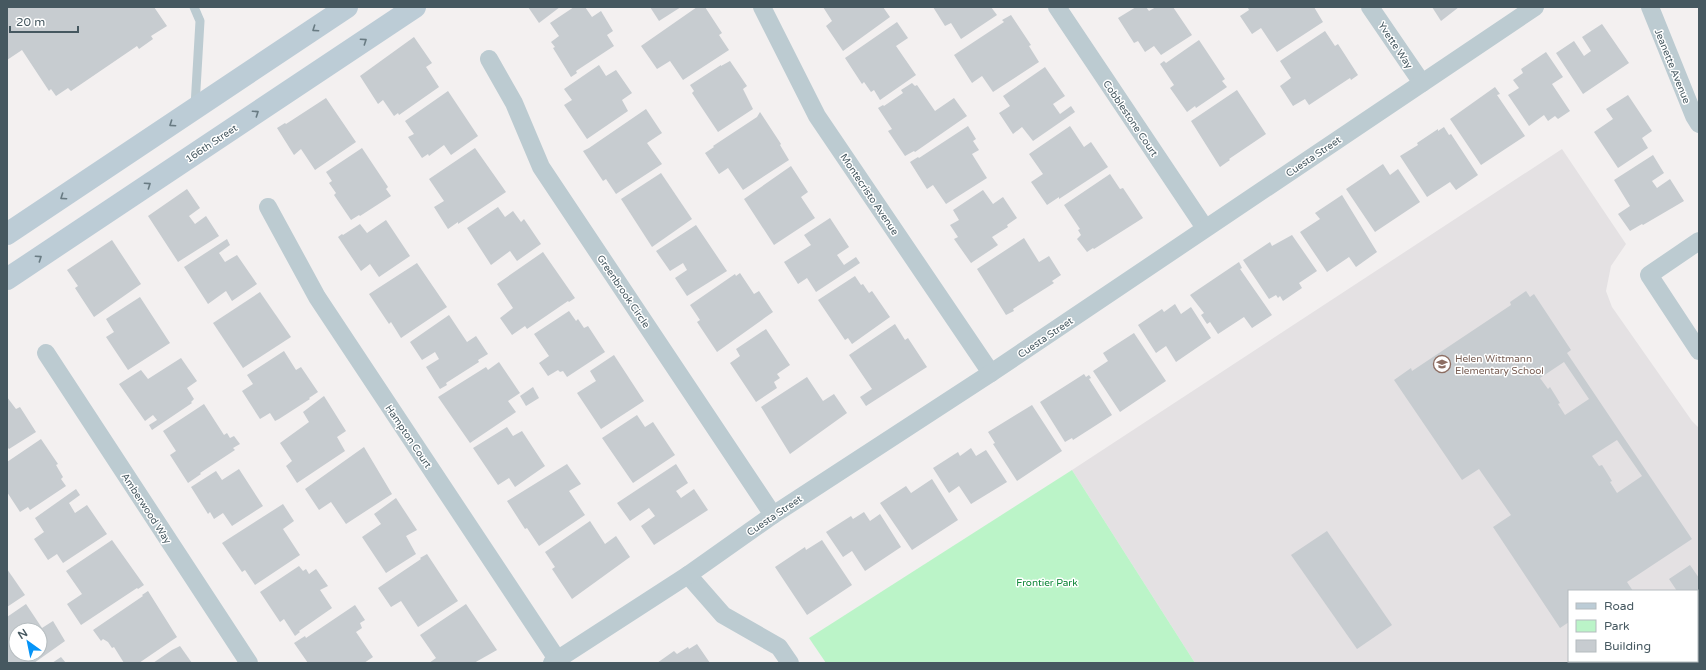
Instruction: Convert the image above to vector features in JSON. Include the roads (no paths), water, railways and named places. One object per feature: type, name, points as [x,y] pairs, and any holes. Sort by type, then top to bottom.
[{"type":"street","points":[[7,234],[347,7]]},
{"type":"street","name":"166th Street","points":[[7,279],[415,7]]},
{"type":"street","name":"Montecristo Avenue","points":[[762,7],[817,116],[991,373]]},
{"type":"street","name":"Cobblestone Court","points":[[1057,7],[1205,228]]},
{"type":"street","name":"Yvette Way","points":[[1370,7],[1422,83]]},
{"type":"street","name":"Cuesta Street","points":[[555,661],[688,576],[773,515],[991,373],[1535,7]]},
{"type":"street","name":"Jeanette Avenue","points":[[1650,7],[1694,116],[1699,124]]},
{"type":"street","name":"Greenbrook Circle","points":[[489,59],[514,103],[541,167],[773,515]]},
{"type":"street","name":"Hampton Court","points":[[268,207],[317,298],[555,661]]},
{"type":"street","points":[[1699,241],[1649,275],[1699,351]]},
{"type":"street","name":"Amberwood Way","points":[[46,353],[249,663]]},
{"type":"street","points":[[688,576],[722,615],[779,647],[790,663]]},
{"type":"lane","points":[[194,7],[200,21],[194,109]]},
{"type":"place","name":"Helen Wittmann Elementary School","points":[[1442,364]]},
{"type":"park label","name":"Frontier Park","points":[[1047,582]]}]
